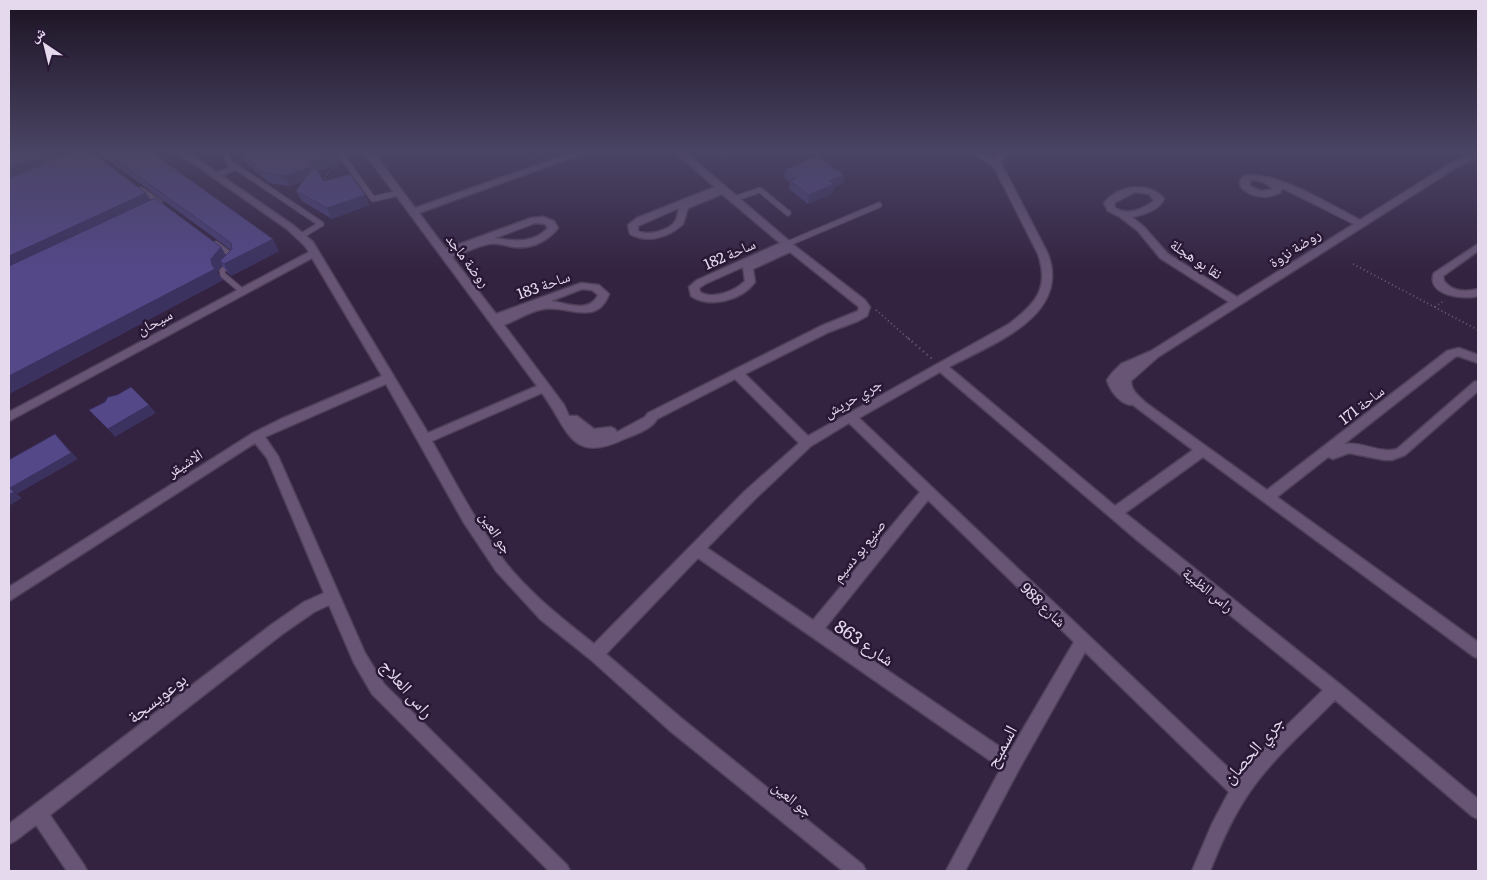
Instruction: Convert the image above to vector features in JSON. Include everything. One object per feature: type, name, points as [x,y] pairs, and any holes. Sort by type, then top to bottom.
[{"type":"street","name":"جو العين","points":[[239,193],[301,236],[314,253],[389,378],[469,518],[500,567],[545,614],[595,654],[675,724],[858,871]]},
{"type":"street","name":"روضة ماجد","points":[[399,193],[545,387],[575,434],[585,443],[593,444],[608,441],[736,373],[825,329],[859,316],[865,307],[833,280],[830,280]]},
{"type":"street","points":[[412,212],[466,193]]},
{"type":"street","points":[[711,193],[635,222],[633,232],[647,236],[667,231],[680,222],[684,206],[713,193]]},
{"type":"street","name":"روضة ماجد","points":[[727,193],[830,280],[854,306],[848,314],[825,329]]},
{"type":"street","name":"جري حريش","points":[[595,654],[768,477],[807,444],[850,416],[1020,321],[1040,302],[1046,287],[1048,268],[1043,254],[1012,193]]},
{"type":"street","name":"نقا بو هجلة","points":[[1125,193],[1109,203],[1114,212],[1124,215],[1146,234],[1164,256],[1237,302]]},
{"type":"street","name":"نقا بو هجلة","points":[[1146,234],[1139,212],[1158,202],[1156,195],[1152,193]]},
{"type":"street","points":[[1260,193],[1275,193]]},
{"type":"street","points":[[1292,193],[1359,225]]},
{"type":"street","points":[[1298,193],[1359,225]]},
{"type":"street","name":"روضة نزوة","points":[[1410,193],[1154,354],[1125,379],[1125,386],[1142,406],[1478,651]]},
{"type":"street","points":[[662,211],[681,213]]},
{"type":"street","points":[[1124,215],[1139,212]]},
{"type":"street","points":[[542,220],[552,224],[554,228],[551,233],[537,241],[521,244],[490,240],[444,255],[506,230],[542,220]]},
{"type":"street","points":[[506,230],[507,242]]},
{"type":"street","name":"ساحة 182","points":[[789,246],[751,264],[748,267],[749,285],[717,299],[706,300],[694,294],[697,284],[789,246]]},
{"type":"street","points":[[1478,247],[1438,275],[1437,279],[1440,284],[1454,293],[1471,295],[1478,292]]},
{"type":"street","name":"سيحان","points":[[9,417],[314,253]]},
{"type":"street","points":[[728,270],[748,273]]},
{"type":"street","name":"ساحة 183","points":[[589,286],[595,287],[604,294],[603,300],[590,308],[578,311],[544,305],[496,321],[562,292],[589,286]]},
{"type":"street","points":[[562,292],[559,300],[562,308]]},
{"type":"street","name":"ساحة 171","points":[[1272,499],[1355,430],[1454,353],[1464,353],[1478,359]]},
{"type":"street","name":"راس الظبية","points":[[940,367],[1115,513],[1335,690],[1478,810]]},
{"type":"street","points":[[736,373],[807,444]]},
{"type":"street","name":"الاشيقر","points":[[9,595],[257,436],[285,422],[389,378]]},
{"type":"street","name":"ساحة 171","points":[[1272,499],[1340,449],[1352,448],[1388,457],[1401,452],[1478,385]]},
{"type":"street","points":[[425,440],[545,387]]},
{"type":"street","name":"شارع 988","points":[[850,416],[1240,790]]},
{"type":"street","points":[[1355,430],[1355,434],[1361,444],[1372,454]]},
{"type":"street","name":"راس العلاج","points":[[257,436],[277,466],[359,658],[378,689],[561,871]]},
{"type":"street","points":[[1115,513],[1203,450]]},
{"type":"street","name":"صنيع بو دسيم","points":[[814,630],[928,492]]},
{"type":"street","name":"شارع 863","points":[[698,550],[1012,765]]},
{"type":"street","name":"بوعويسجة","points":[[9,835],[276,630],[309,608],[332,596]]},
{"type":"street","name":"السميح","points":[[955,871],[1012,765],[1083,641]]},
{"type":"street","name":"جري الحصان","points":[[1201,871],[1218,829],[1240,790],[1268,757],[1335,690]]},
{"type":"street","points":[[38,813],[78,871]]},
{"type":"lane","points":[[146,193],[162,205],[153,210]]},
{"type":"lane","points":[[276,193],[321,224],[301,236]]},
{"type":"lane","points":[[369,193],[373,199],[399,193]]},
{"type":"lane","points":[[734,199],[751,193]]},
{"type":"lane","points":[[764,193],[788,213]]},
{"type":"lane","points":[[789,246],[879,205]]},
{"type":"lane","points":[[214,242],[235,258],[222,271],[223,275],[242,291]]},
{"type":"path","points":[[1353,264],[1478,330]]},
{"type":"path","points":[[865,307],[878,311],[940,367]]},
{"type":"building","points":[[9,193],[146,193],[9,256]]},
{"type":"building","points":[[162,193],[209,193],[273,239],[224,264],[220,261],[232,249],[231,243]]},
{"type":"building","points":[[300,193],[364,193],[365,195],[327,208]]},
{"type":"building","points":[[155,198],[221,247],[211,259],[215,269],[9,376],[9,266]]},
{"type":"building","points":[[131,387],[149,405],[108,429],[89,410],[105,402],[108,397],[117,395]]},
{"type":"building","points":[[55,434],[71,453],[10,488],[14,492],[9,495],[9,460]]}]
